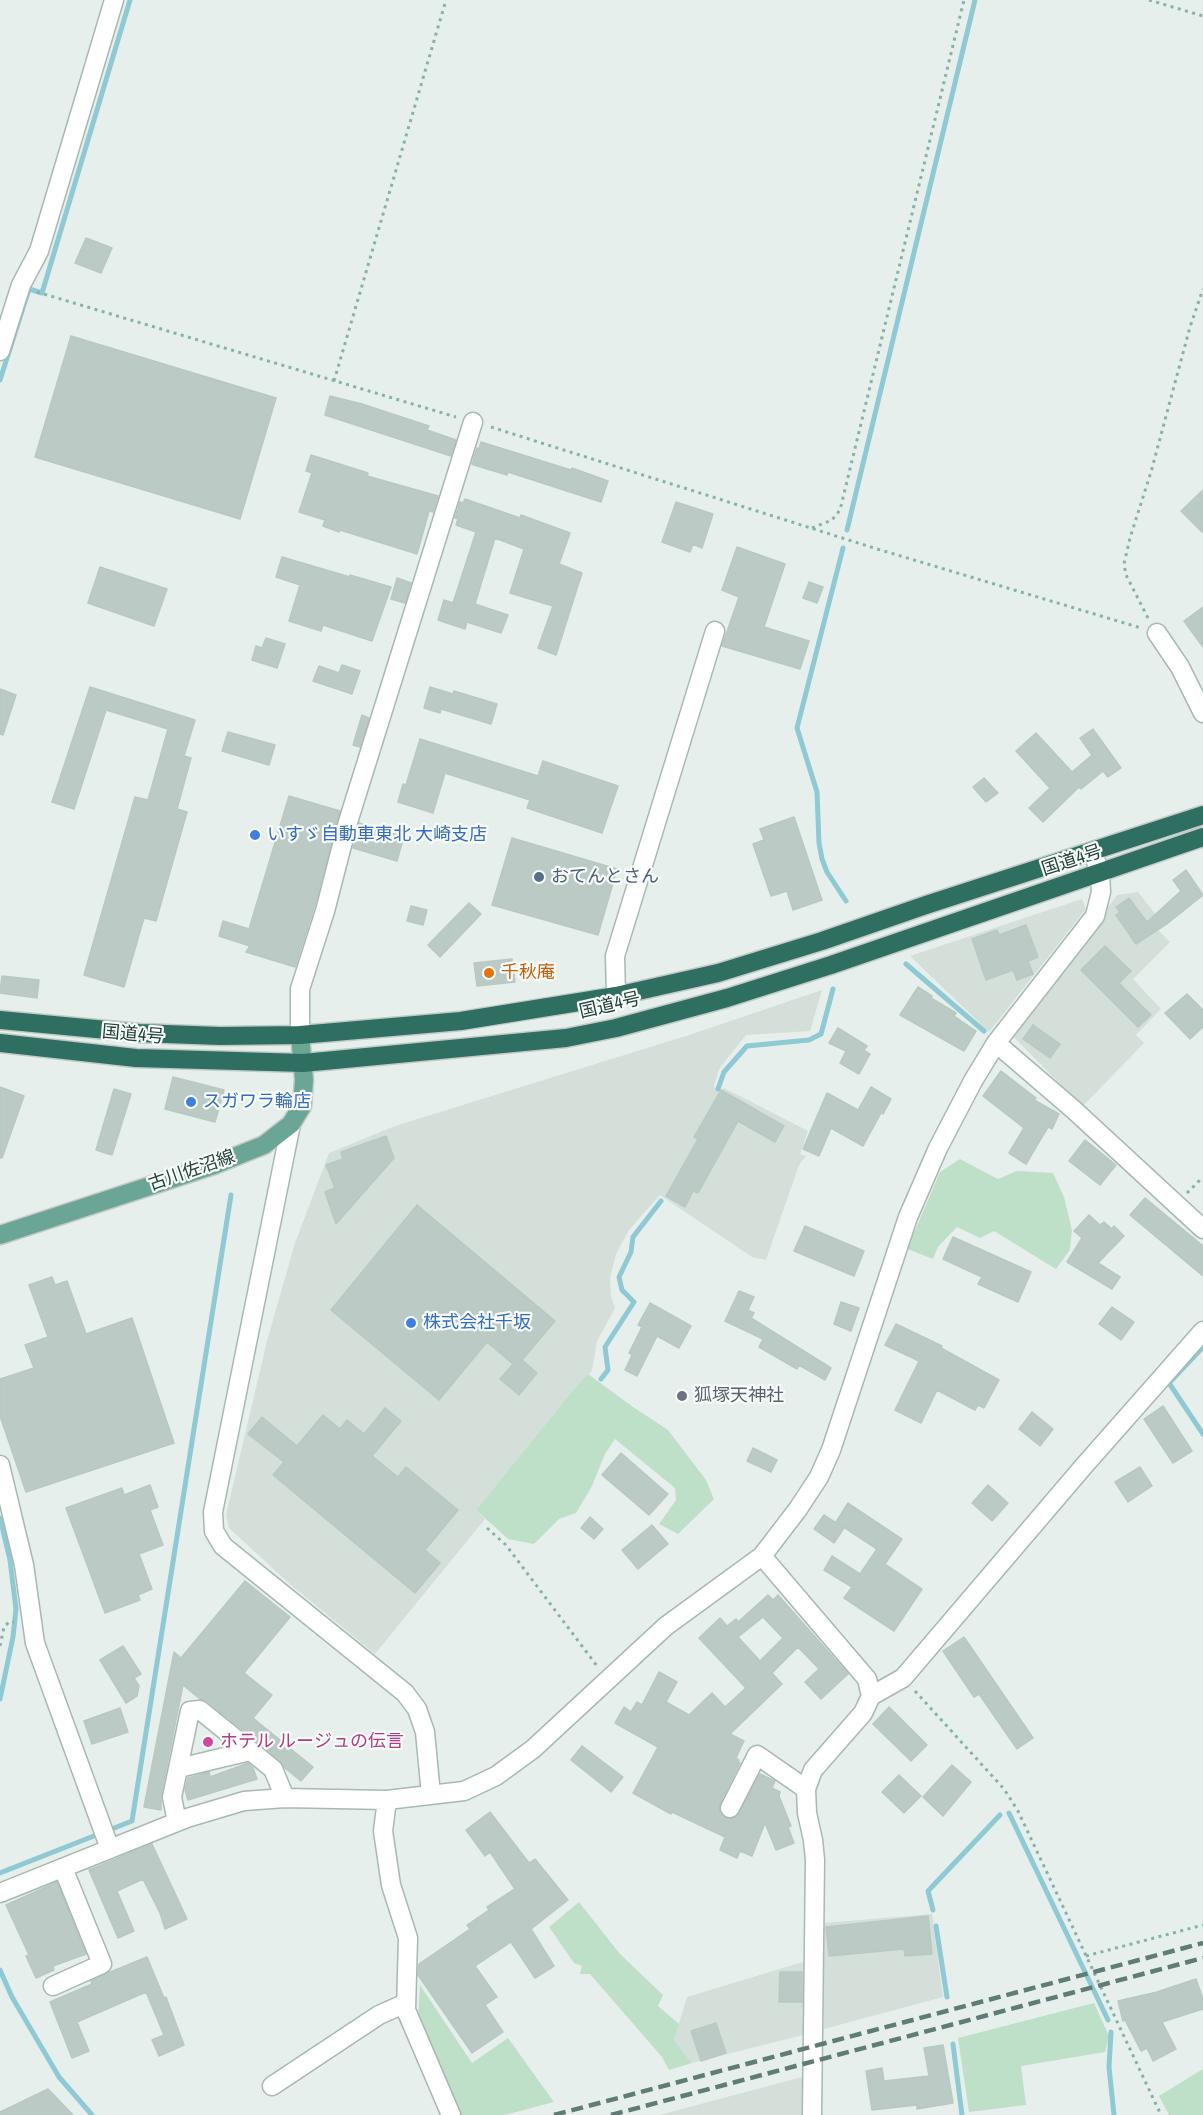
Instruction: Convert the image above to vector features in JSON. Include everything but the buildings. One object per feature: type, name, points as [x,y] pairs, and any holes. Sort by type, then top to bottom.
[{"type":"highway","name":"国道4号","points":[[0,1020],[139,1033],[220,1036],[300,1035],[461,1021],[616,996],[718,973],[1203,815]]},
{"type":"highway","name":"国道4号","points":[[0,1043],[136,1058],[303,1063],[566,1038],[615,1028],[727,999],[1100,874],[1203,837]]},
{"type":"main road","name":"古川佐沼線","points":[[0,1235],[214,1165],[264,1145],[291,1124],[302,1106],[304,1080],[300,1035]]},
{"type":"street","points":[[0,351],[21,285],[39,251],[114,0]]},
{"type":"street","points":[[300,1035],[300,989],[325,911],[348,822],[473,422]]},
{"type":"street","points":[[616,996],[615,956],[715,631]]},
{"type":"street","points":[[1157,633],[1180,667],[1203,713]]},
{"type":"street","points":[[0,1893],[63,1868],[109,1846],[244,1801],[285,1798],[387,1800],[464,1791],[496,1776],[533,1749],[666,1626],[762,1556],[819,1477],[831,1450],[908,1217],[938,1148],[996,1043],[1095,916],[1101,892],[1100,874],[1093,852]]},
{"type":"street","points":[[996,1043],[1074,1110],[1203,1229]]},
{"type":"street","points":[[291,1124],[213,1512],[214,1530],[223,1546],[405,1693],[417,1709],[425,1732],[431,1795]]},
{"type":"street","points":[[812,2115],[815,1860],[807,1814],[806,1789],[813,1770],[863,1713],[871,1696],[903,1678],[1083,1467],[1203,1332]]},
{"type":"street","points":[[0,1465],[24,1565],[35,1643],[109,1846]]},
{"type":"street","points":[[762,1556],[867,1679],[871,1696]]},
{"type":"street","points":[[177,1822],[172,1797],[190,1711],[200,1710],[273,1769],[285,1798]]},
{"type":"street","points":[[178,1768],[250,1751]]},
{"type":"street","points":[[730,1808],[757,1755],[806,1789]]},
{"type":"street","points":[[387,1800],[383,1831],[391,1885],[408,1938],[406,2010],[450,2115]]},
{"type":"street","points":[[52,1986],[102,1964],[63,1868]]},
{"type":"street","points":[[272,2086],[379,2015],[406,2003]]},
{"type":"path","points":[[334,381],[446,0]]},
{"type":"path","points":[[812,528],[832,520],[840,510],[964,0]]},
{"type":"path","points":[[1149,0],[1203,16]]},
{"type":"path","points":[[1157,633],[1136,597],[1126,575],[1124,564],[1203,288]]},
{"type":"path","points":[[50,297],[473,422],[1157,633]]},
{"type":"path","points":[[488,1528],[506,1545],[607,1680]]},
{"type":"path","points":[[0,1646],[4,1627],[9,1622]]},
{"type":"path","points":[[903,1678],[1004,1789],[1018,1811],[1161,2115]]},
{"type":"path","points":[[1086,1956],[1203,1925]]},
{"type":"shaded area","points":[[1138,892],[1164,925],[1158,930],[1170,942],[1133,979],[1161,1009],[1136,1035],[1144,1043],[1082,1107],[1013,1036],[1117,895]]},
{"type":"shaded area","points":[[1082,899],[1086,909],[989,1032],[910,956]]},
{"type":"shaded area","points":[[822,990],[810,1031],[746,1035],[719,1069],[714,1086],[719,1091],[724,1088],[808,1131],[800,1154],[806,1156],[799,1165],[766,1260],[752,1257],[660,1195],[629,1230],[616,1254],[610,1278],[611,1296],[615,1308],[597,1341],[592,1371],[573,1390],[476,1510],[485,1519],[375,1654],[291,1585],[229,1528],[226,1515],[267,1341],[295,1243],[329,1153],[395,1126],[689,1035]]},
{"type":"shaded area","points":[[932,1914],[943,1997],[824,2029],[824,1923]]},
{"type":"shaded area","points":[[806,1961],[807,2034],[692,2063],[674,2040],[687,1997]]},
{"type":"shaded area","points":[[802,2077],[803,2115],[659,2115],[697,2105]]},
{"type":"green space","points":[[960,1159],[998,1179],[1017,1171],[1053,1173],[1064,1197],[1072,1230],[1070,1250],[1056,1269],[994,1231],[980,1238],[957,1227],[938,1247],[933,1259],[907,1249],[940,1172]]},
{"type":"green space","points":[[588,1374],[668,1430],[706,1480],[714,1499],[678,1534],[659,1524],[676,1500],[675,1488],[615,1439],[605,1454],[592,1486],[576,1513],[559,1519],[534,1544],[508,1539],[476,1510]]},
{"type":"green space","points":[[579,1902],[620,1954],[663,1995],[658,2006],[679,2024],[674,2040],[692,2063],[669,2070],[662,2057],[590,1974],[580,1974],[582,1966],[574,1963],[549,1927]]},
{"type":"green space","points":[[420,1985],[472,2063],[508,2038],[554,2102],[505,2115],[461,2115],[418,2020]]},
{"type":"green space","points":[[1094,2003],[1109,2036],[1105,2052],[1021,2066],[1026,2105],[969,2112],[958,2038]]},
{"type":"green space","points":[[1203,2069],[1203,2115],[1169,2115],[1159,2096]]},
{"type":"waterway","points":[[0,380],[29,289],[42,293],[130,0]]},
{"type":"waterway","points":[[847,530],[975,0]]},
{"type":"waterway","points":[[843,548],[797,728],[817,792],[819,843],[822,859],[827,872],[846,901]]},
{"type":"waterway","points":[[906,964],[984,1031]]},
{"type":"waterway","points":[[718,1089],[724,1072],[747,1046],[809,1040],[821,1034],[833,989]]},
{"type":"waterway","points":[[0,1873],[132,1821],[231,1195]]},
{"type":"waterway","points":[[601,1379],[608,1370],[605,1347],[634,1302],[622,1290],[619,1277],[631,1252],[633,1237],[661,1201]]},
{"type":"waterway","points":[[1203,1347],[1169,1383],[1203,1434]]},
{"type":"waterway","points":[[0,1518],[10,1560],[16,1609],[13,1637],[0,1699]]},
{"type":"waterway","points":[[1009,1813],[1108,2020]]},
{"type":"waterway","points":[[933,1910],[928,1891],[1000,1815]]},
{"type":"waterway","points":[[936,1926],[947,1997]]},
{"type":"waterway","points":[[0,1970],[12,1997],[59,2077],[92,2115]]},
{"type":"waterway","points":[[1111,2032],[1109,2067],[1114,2115]]},
{"type":"waterway","points":[[953,2044],[962,2115]]},
{"type":"railway","points":[[554,2115],[1203,1943]]},
{"type":"railway","points":[[611,2115],[1203,1958]]},
{"type":"place","name":"いすゞ自動車東北 大崎支店","points":[[255,835]]},
{"type":"place","name":"おてんとさん","points":[[539,877]]},
{"type":"place","name":"千秋庵","points":[[489,973]]},
{"type":"place","name":"スガワラ輪店","points":[[191,1102]]},
{"type":"place","name":"株式会社千坂","points":[[411,1323]]},
{"type":"place","name":"狐塚天神社","points":[[682,1396]]},
{"type":"place","name":"ホテル ルージュの伝言","points":[[208,1742]]}]
